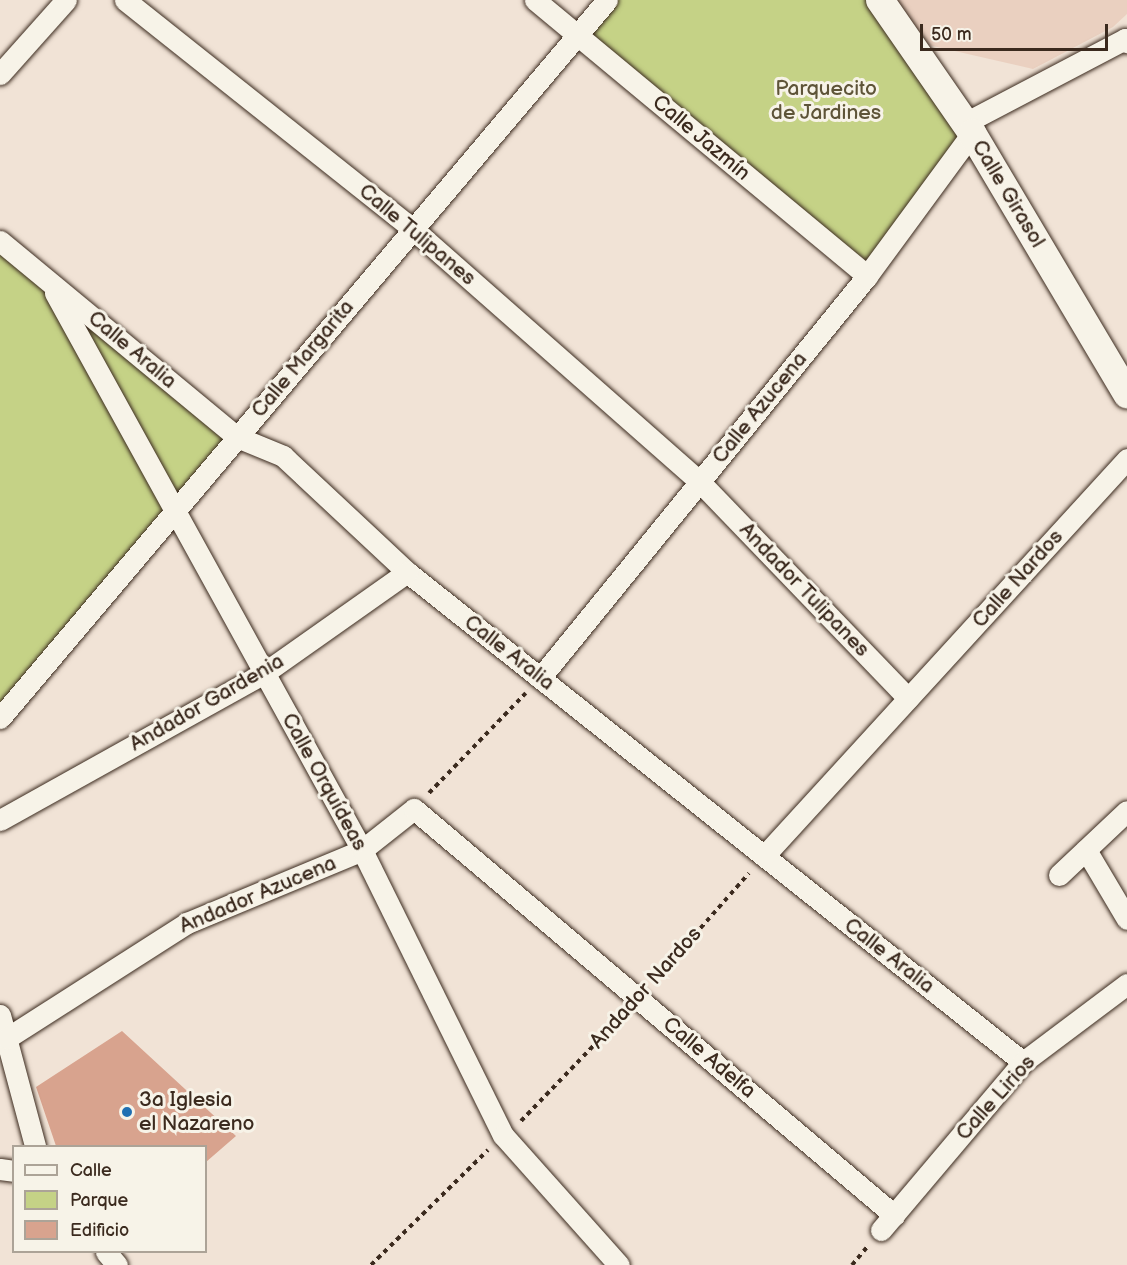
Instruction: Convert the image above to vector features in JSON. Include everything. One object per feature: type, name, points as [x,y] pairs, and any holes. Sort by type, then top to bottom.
[{"type":"street","points":[[0,74],[66,0]]},
{"type":"street","name":"Calle Tulipanes","points":[[125,0],[413,229],[699,482]]},
{"type":"street","name":"Calle Jazmín","points":[[535,0],[867,276]]},
{"type":"street","name":"Calle Margarita","points":[[0,718],[607,0]]},
{"type":"street","name":"Calle Girasol","points":[[880,0],[968,128],[1127,394]]},
{"type":"street","name":"Calle Azucena","points":[[540,678],[867,276],[968,128],[1126,41]]},
{"type":"street","name":"Calle Aralia","points":[[0,241],[237,437],[283,456],[407,572],[1023,1062]]},
{"type":"street","name":"Calle Orquídeas","points":[[50,282],[174,512],[362,850],[503,1135],[619,1265]]},
{"type":"street","name":"Calle Nardos","points":[[908,698],[1127,459]]},
{"type":"street","name":"Andador Tulipanes","points":[[699,482],[908,698]]},
{"type":"street","name":"Andador Gardenia","points":[[0,820],[264,673],[407,572]]},
{"type":"street","points":[[764,856],[908,698]]},
{"type":"street","name":"Andador Azucena","points":[[7,1038],[187,922],[362,850],[414,809]]},
{"type":"street","name":"Calle Adelfa","points":[[414,809],[638,999],[887,1222]]},
{"type":"street","points":[[1059,875],[1127,811]]},
{"type":"street","points":[[1086,850],[1127,919]]},
{"type":"street","name":"Calle Lirios","points":[[887,1222],[1023,1062],[1127,984]]},
{"type":"street","points":[[0,1015],[35,1145]]},
{"type":"street","points":[[108,1253],[117,1265]]},
{"type":"path","points":[[414,809],[540,678]]},
{"type":"path","name":"Andador Nardos","points":[[371,1265],[503,1135],[526,1117],[638,999],[764,856]]},
{"type":"shaded area","points":[[893,0],[1127,0],[1127,14],[1113,27],[1033,69],[924,44]]},
{"type":"green space","name":"Parquecito de Jardines","points":[[607,0],[880,0],[966,134],[874,267],[578,34]]},
{"type":"green space","points":[[0,241],[237,437],[0,718]]},
{"type":"building","name":"3a Iglesia el Nazareno","points":[[122,1031],[236,1136],[207,1161],[207,1145],[56,1145],[36,1087]]},
{"type":"place","name":"3a Iglesia el Nazareno","points":[[127,1112]]}]
